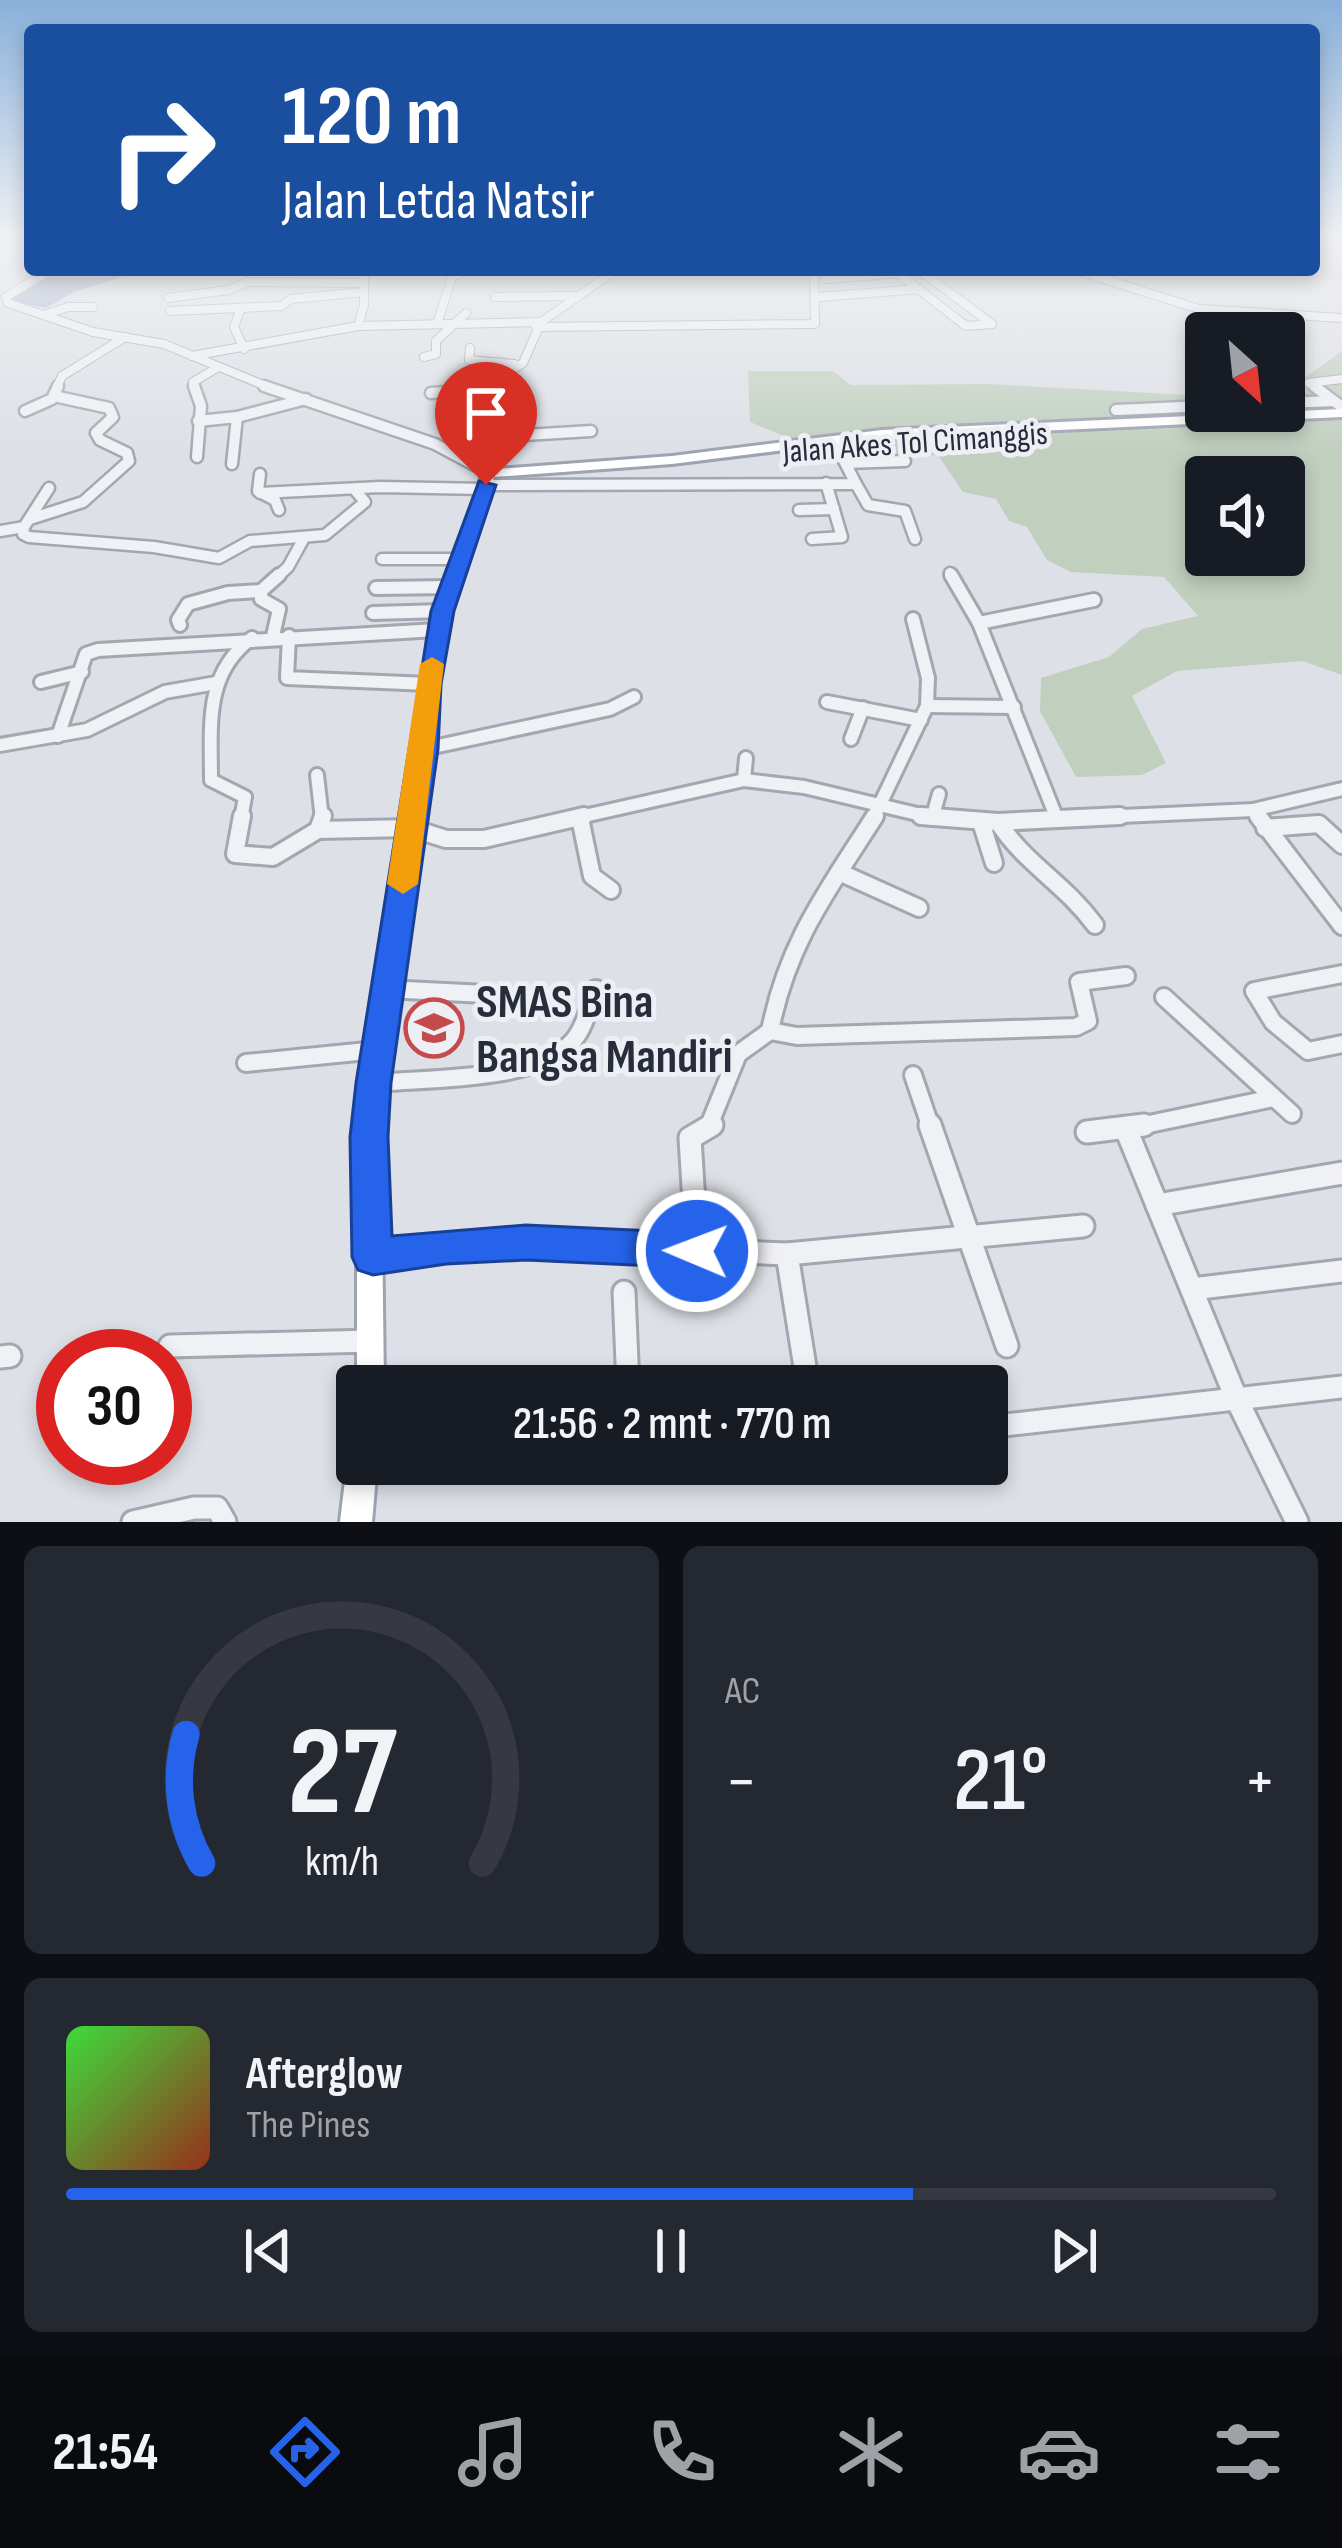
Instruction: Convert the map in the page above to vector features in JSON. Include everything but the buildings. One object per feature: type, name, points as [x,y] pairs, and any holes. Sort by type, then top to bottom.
[{"type":"main road","name":"Jalan Akes Tol Cimanggis","points":[[487,481],[835,443],[1338,405]]},
{"type":"main road","points":[[371,1365],[369,1137],[377,1050],[440,621],[487,481],[882,434],[1338,405]]},
{"type":"main road","points":[[356,1522],[360,1485]]},
{"type":"street","points":[[34,311],[82,328],[164,344],[215,369],[452,451],[487,481]]},
{"type":"street","points":[[47,314],[56,311]]},
{"type":"street","points":[[240,311],[234,327],[244,349]]},
{"type":"street","points":[[358,326],[360,311]]},
{"type":"street","points":[[437,324],[441,311]]},
{"type":"street","points":[[487,481],[493,389],[501,375],[521,364],[538,324],[555,311]]},
{"type":"street","points":[[192,356],[358,326],[811,325],[818,323],[817,311]]},
{"type":"street","points":[[947,311],[966,326],[992,324],[974,311]]},
{"type":"street","points":[[1230,311],[1342,318]]},
{"type":"street","points":[[424,356],[436,354],[436,341],[466,313]]},
{"type":"street","points":[[304,349],[306,335]]},
{"type":"street","points":[[54,396],[62,376],[125,337]]},
{"type":"street","points":[[470,348],[469,360],[521,364]]},
{"type":"street","points":[[196,457],[201,404],[194,382],[215,369]]},
{"type":"street","points":[[1338,405],[1308,384],[1342,379]]},
{"type":"street","points":[[431,393],[493,389]]},
{"type":"street","points":[[1155,395],[1166,408]]},
{"type":"street","points":[[0,531],[83,502],[128,460],[127,453],[100,440],[96,433],[113,417],[109,408],[54,396],[25,411]]},
{"type":"street","points":[[198,421],[310,399]]},
{"type":"street","points":[[1305,404],[1338,405]]},
{"type":"street","points":[[1116,410],[1185,407]]},
{"type":"street","points":[[232,464],[237,417]]},
{"type":"street","points":[[493,437],[591,431]]},
{"type":"street","points":[[835,443],[868,505],[905,512],[915,538]]},
{"type":"street","points":[[846,464],[905,461]]},
{"type":"street","points":[[260,474],[260,494]]},
{"type":"street","points":[[260,494],[413,489],[487,481],[856,484]]},
{"type":"street","points":[[812,539],[842,538],[826,483]]},
{"type":"street","points":[[49,488],[27,523],[23,534],[29,537],[138,545],[219,558],[250,541],[326,535],[365,502],[413,489]]},
{"type":"street","points":[[355,490],[365,502]]},
{"type":"street","points":[[260,494],[274,500],[279,510]]},
{"type":"street","points":[[799,510],[834,508]]},
{"type":"street","points":[[287,539],[295,526]]},
{"type":"street","points":[[180,625],[178,620],[188,604],[228,593],[261,591],[288,567],[304,538]]},
{"type":"street","points":[[382,559],[460,559]]},
{"type":"street","points":[[950,572],[980,623],[1057,819]]},
{"type":"street","points":[[376,588],[451,587]]},
{"type":"street","points":[[261,591],[261,599],[279,609],[273,636]]},
{"type":"street","points":[[980,623],[1094,600]]},
{"type":"street","points":[[373,614],[440,621]]},
{"type":"street","points":[[697,1251],[690,1138],[712,1126],[738,1054],[770,1031],[780,978],[804,927],[880,808],[924,713],[928,678],[913,620]]},
{"type":"street","points":[[58,736],[86,654],[98,650],[440,621]]},
{"type":"street","points":[[289,636],[287,677],[429,684]]},
{"type":"street","points":[[252,638],[230,655],[211,699],[211,780],[245,797],[235,854],[273,857],[318,830],[411,828],[461,841],[744,780],[804,788],[932,819],[989,822],[1253,810],[1342,790]]},
{"type":"street","points":[[41,682],[82,672]]},
{"type":"street","points":[[0,745],[87,730],[165,692],[216,683]]},
{"type":"street","points":[[424,749],[610,709],[634,697]]},
{"type":"street","points":[[827,703],[924,713],[1014,707]]},
{"type":"street","points":[[851,740],[863,708]]},
{"type":"street","points":[[744,780],[746,758]]},
{"type":"street","points":[[317,775],[324,812],[318,830]]},
{"type":"street","points":[[932,819],[938,794]]},
{"type":"street","points":[[1253,810],[1342,926]]},
{"type":"street","points":[[580,818],[592,876],[611,890]]},
{"type":"street","points":[[989,822],[994,863]]},
{"type":"street","points":[[989,822],[1018,853],[1068,889],[1095,926]]},
{"type":"street","points":[[1265,828],[1318,824],[1342,845]]},
{"type":"street","points":[[839,872],[919,908]]},
{"type":"street","points":[[1342,974],[1254,991],[1273,1022],[1308,1051],[1342,1044]]},
{"type":"street","points":[[770,1031],[797,1036],[1076,1027],[1088,1021],[1078,982],[1126,976]]},
{"type":"street","points":[[386,989],[505,995]]},
{"type":"street","points":[[374,1083],[533,1065],[560,1053],[575,1039],[596,989]]},
{"type":"street","points":[[1164,997],[1292,1114]]},
{"type":"street","points":[[245,1063],[377,1050]]},
{"type":"street","points":[[913,1075],[1007,1346]]},
{"type":"street","points":[[1087,1132],[1126,1129],[1273,1098]]},
{"type":"street","points":[[1126,1129],[1236,1398],[1297,1522]]},
{"type":"street","points":[[1156,1205],[1342,1173]]},
{"type":"street","points":[[373,1257],[446,1246],[526,1243],[787,1255],[1083,1226]]},
{"type":"street","points":[[787,1255],[805,1365]]},
{"type":"street","points":[[1192,1289],[1342,1271]]},
{"type":"street","points":[[624,1292],[627,1365]]},
{"type":"street","points":[[192,1345],[372,1341]]},
{"type":"street","points":[[1008,1425],[1342,1387]]},
{"type":"street","points":[[134,1522],[194,1508],[217,1508],[225,1522]]},
{"type":"green space","points":[[1342,351],[1342,675],[1303,661],[1177,671],[1132,696],[1166,763],[1142,775],[1076,777],[1040,711],[1041,678],[1109,657],[1142,629],[1198,616],[1164,577],[1071,572],[1047,560],[1027,527],[1009,521],[996,499],[963,492],[938,455],[838,458],[750,422],[748,371],[833,371],[851,385],[988,384],[1185,395],[1185,432],[1305,432],[1305,377]]},
{"type":"slow traffic","points":[[403,884],[432,664]]},
{"type":"place","name":"SMAS Bina Bangsa Mandiri","points":[[434,1028]]},
{"type":"route","points":[[486,485],[442,611],[429,684],[424,749],[374,1083],[369,1137],[373,1257],[446,1246],[526,1243],[697,1251]]}]
